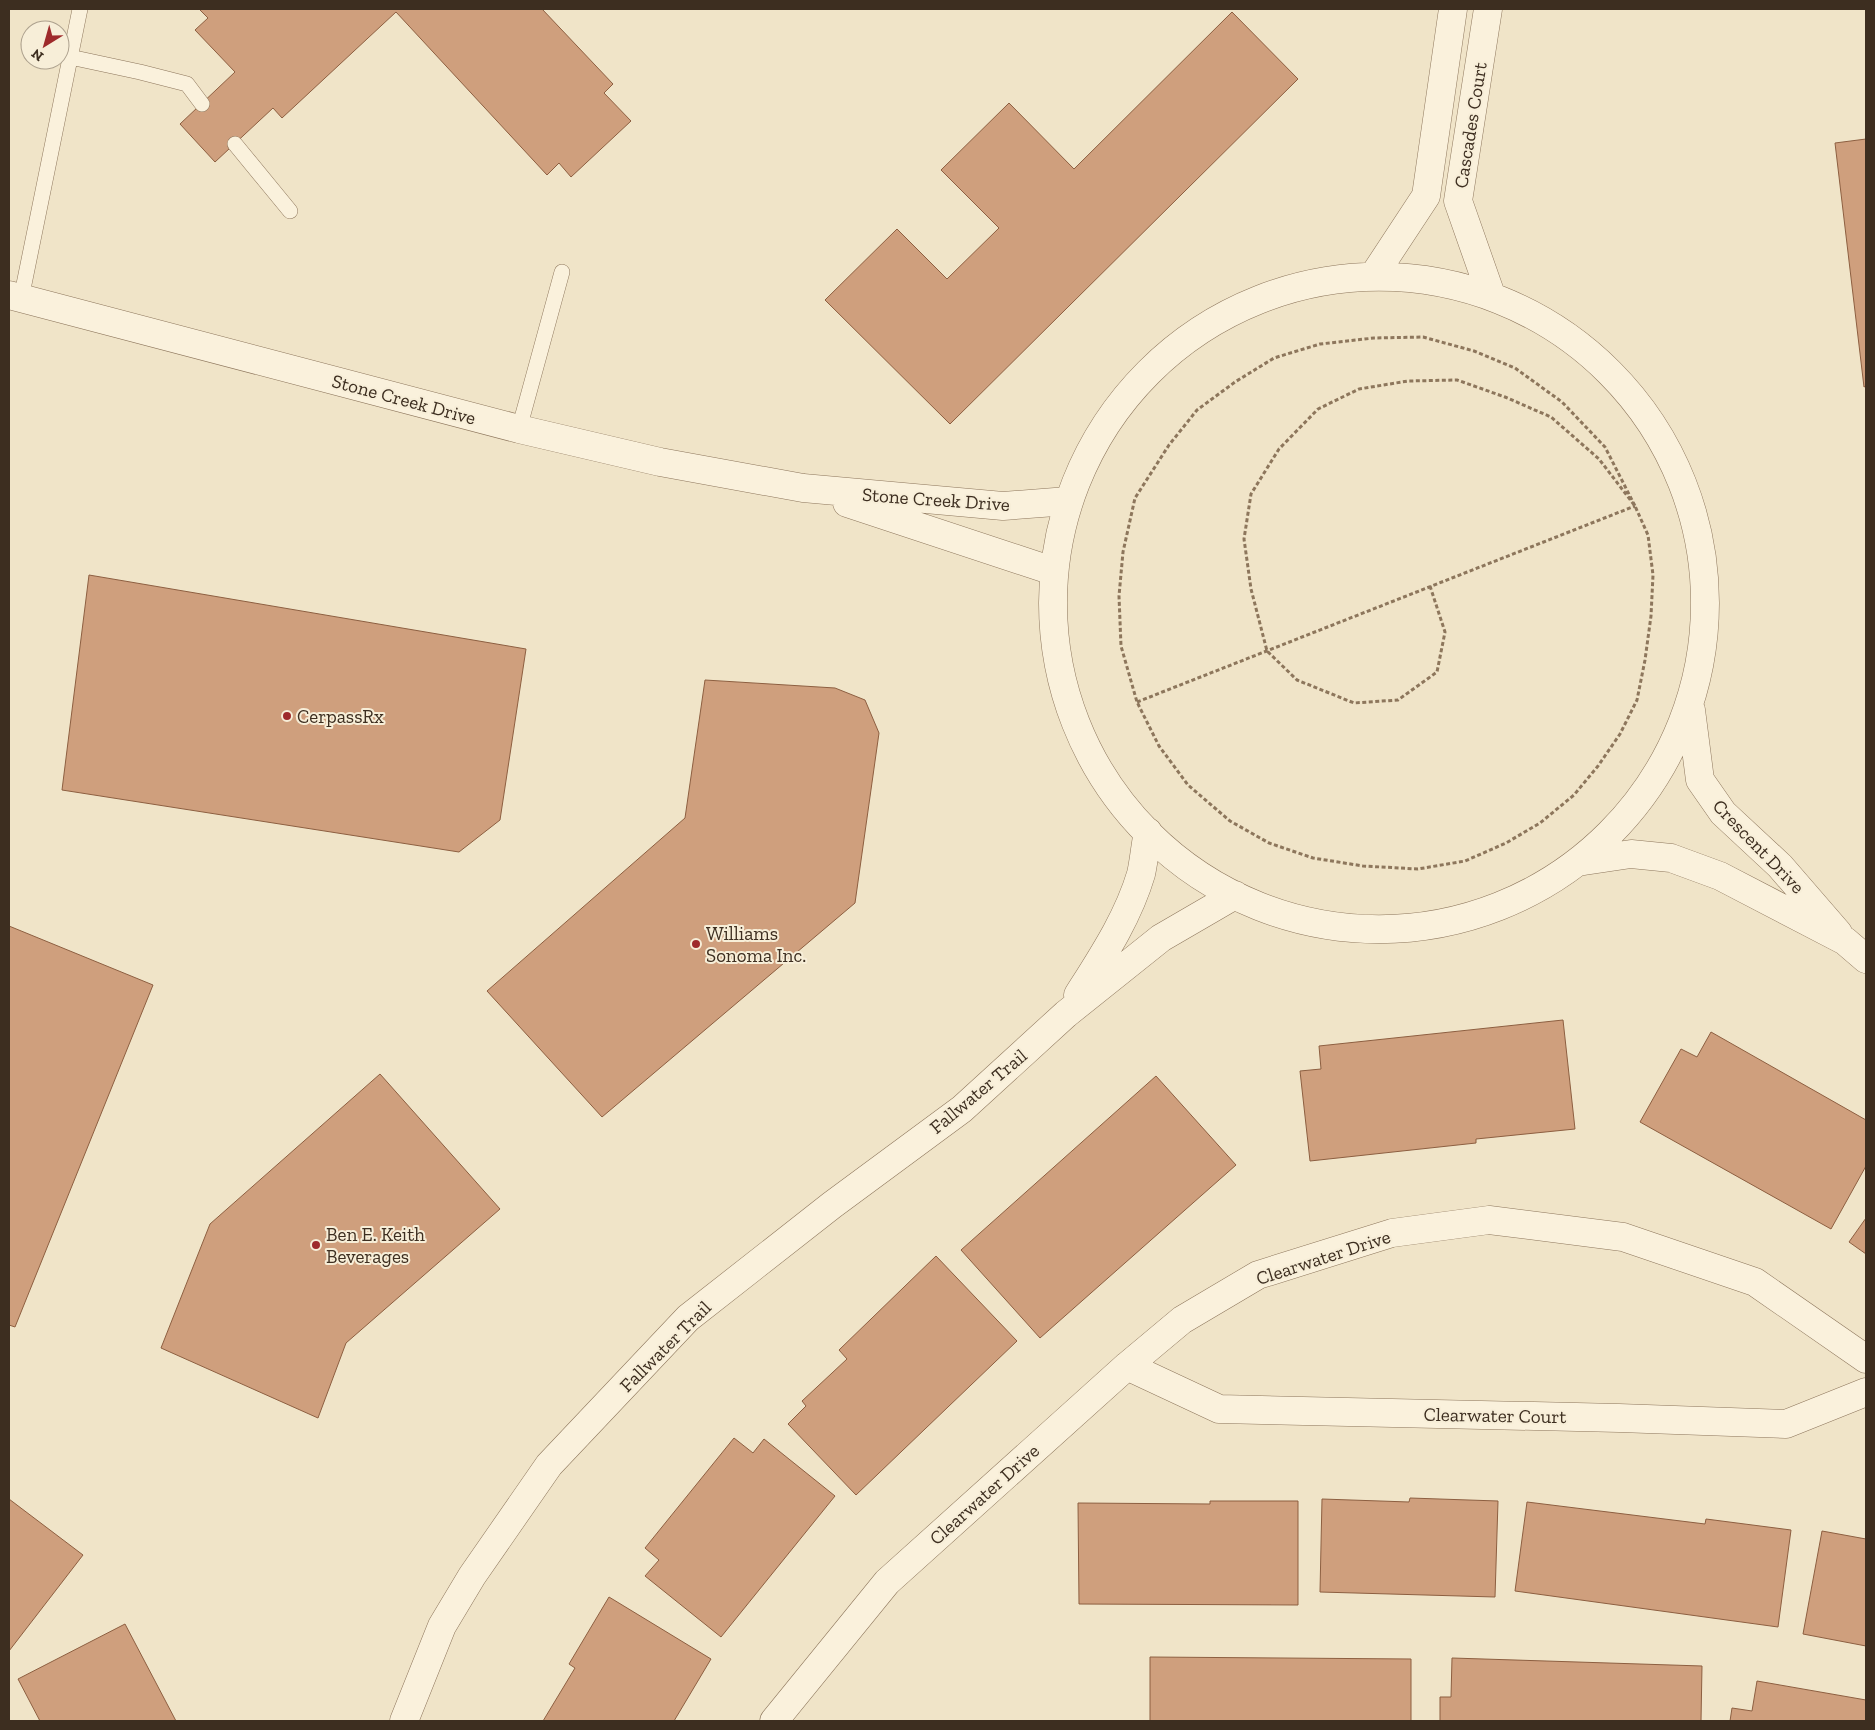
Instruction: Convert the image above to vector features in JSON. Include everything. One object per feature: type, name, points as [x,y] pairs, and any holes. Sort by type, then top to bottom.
[{"type":"street","name":"Cascades Court","points":[[1374,275],[1426,196],[1453,9]]},
{"type":"street","name":"Cascades Court","points":[[1488,9],[1458,201],[1491,295]]},
{"type":"street","points":[[1374,275],[1433,280],[1491,295],[1580,344],[1650,418],[1694,509],[1708,610],[1691,710],[1644,800],[1584,861],[1510,905],[1428,928],[1343,929],[1259,908],[1185,866],[1130,816],[1089,754],[1062,684],[1051,611],[1056,536],[1080,467],[1118,404],[1170,350],[1231,310],[1301,284],[1374,275]]},
{"type":"street","name":"Stone Creek Drive","points":[[15,297],[519,429],[660,462],[803,488],[1003,506],[1068,501]]},
{"type":"street","name":"Stone Creek Drive","points":[[803,488],[1054,571]]},
{"type":"street","name":"Crescent Drive","points":[[1691,710],[1700,780],[1723,813],[1780,866],[1845,942]]},
{"type":"street","name":"Fallwater Trail","points":[[1066,1014],[1103,955],[1128,908],[1141,873],[1148,832]]},
{"type":"street","name":"Crescent Drive","points":[[1584,861],[1631,854],[1671,858],[1720,876],[1845,942],[1866,959]]},
{"type":"street","name":"Fallwater Trail","points":[[404,1721],[442,1626],[472,1576],[549,1465],[688,1318],[832,1205],[962,1109],[1066,1014],[1161,938],[1236,895]]},
{"type":"street","name":"Clearwater Drive","points":[[774,1721],[887,1582],[1127,1366],[1182,1320],[1258,1275],[1392,1233],[1489,1220],[1624,1237],[1755,1282],[1866,1359]]},
{"type":"street","name":"Clearwater Court","points":[[1127,1366],[1220,1409],[1619,1418],[1786,1424],[1866,1392]]},
{"type":"lane","points":[[80,9],[70,57],[187,84],[202,104]]},
{"type":"lane","points":[[15,297],[67,70]]},
{"type":"lane","points":[[235,144],[290,211]]},
{"type":"lane","points":[[519,429],[562,272]]},
{"type":"path","points":[[1423,336],[1474,351],[1515,368],[1562,402],[1605,447],[1635,506],[1648,535],[1653,575],[1651,616],[1637,700],[1620,734],[1598,766],[1574,795],[1540,823],[1506,843],[1465,861],[1418,869],[1363,866],[1313,858],[1270,843],[1230,821],[1188,785],[1159,746],[1137,702],[1121,646],[1118,596],[1123,552],[1135,498],[1169,445],[1197,410],[1235,382],[1274,358],[1320,344],[1374,338],[1423,336]]},
{"type":"path","points":[[1430,586],[1445,632],[1437,672],[1398,700],[1354,703],[1297,680],[1267,651],[1251,589],[1244,539],[1252,494],[1279,449],[1318,409],[1359,389],[1408,381],[1457,380],[1505,396],[1551,417],[1599,459],[1635,506]]},
{"type":"path","points":[[1137,702],[1635,506]]},
{"type":"building","points":[[199,9],[542,9],[613,84],[604,93],[631,121],[571,177],[559,163],[547,175],[396,12],[282,118],[273,108],[215,162],[180,124],[235,72],[195,30],[208,18]]},
{"type":"building","points":[[1232,12],[1298,79],[950,424],[825,300],[897,229],[947,279],[999,228],[941,170],[1009,103],[1074,169]]},
{"type":"building","points":[[1866,139],[1866,386],[1864,387],[1835,143]]},
{"type":"building","points":[[89,575],[526,649],[500,820],[459,852],[62,790]]},
{"type":"building","points":[[705,680],[835,688],[865,700],[879,733],[855,903],[602,1117],[487,991],[685,818]]},
{"type":"building","points":[[9,926],[153,985],[15,1327],[9,1325]]},
{"type":"building","points":[[1563,1020],[1575,1129],[1476,1139],[1476,1143],[1310,1161],[1300,1071],[1321,1069],[1319,1046]]},
{"type":"building","points":[[1711,1032],[1866,1120],[1866,1166],[1831,1229],[1640,1122],[1681,1049],[1697,1057]]},
{"type":"building","points":[[380,1074],[500,1209],[346,1343],[318,1418],[161,1348],[210,1224]]},
{"type":"building","points":[[1156,1076],[1236,1165],[1040,1338],[961,1250]]},
{"type":"building","points":[[1866,1218],[1866,1254],[1849,1242]]},
{"type":"building","points":[[936,1256],[1017,1341],[856,1495],[788,1424],[806,1406],[802,1401],[847,1359],[839,1350]]},
{"type":"building","points":[[734,1438],[753,1453],[764,1439],[835,1496],[721,1637],[645,1576],[659,1560],[645,1548]]},
{"type":"building","points":[[1410,1498],[1498,1501],[1495,1597],[1320,1592],[1322,1499],[1409,1502]]},
{"type":"building","points":[[9,1499],[83,1555],[9,1651]]},
{"type":"building","points":[[1210,1501],[1298,1501],[1298,1605],[1079,1604],[1078,1503],[1210,1504]]},
{"type":"building","points":[[1527,1502],[1705,1524],[1706,1519],[1791,1530],[1778,1627],[1515,1591]]},
{"type":"building","points":[[1822,1531],[1866,1539],[1866,1646],[1803,1634]]},
{"type":"building","points":[[609,1597],[711,1659],[674,1721],[543,1721],[575,1668],[569,1664]]},
{"type":"building","points":[[125,1624],[176,1721],[40,1721],[18,1679]]},
{"type":"building","points":[[1150,1657],[1411,1659],[1411,1721],[1150,1721]]},
{"type":"building","points":[[1452,1658],[1702,1666],[1701,1721],[1440,1721],[1440,1697],[1451,1697]]},
{"type":"building","points":[[1757,1681],[1866,1700],[1866,1721],[1730,1721],[1732,1708],[1752,1711]]},
{"type":"place","name":"CerpassRx","points":[[287,716]]},
{"type":"place","name":"Williams Sonoma Inc.","points":[[696,944]]},
{"type":"place","name":"Ben E. Keith Beverages","points":[[316,1245]]}]
